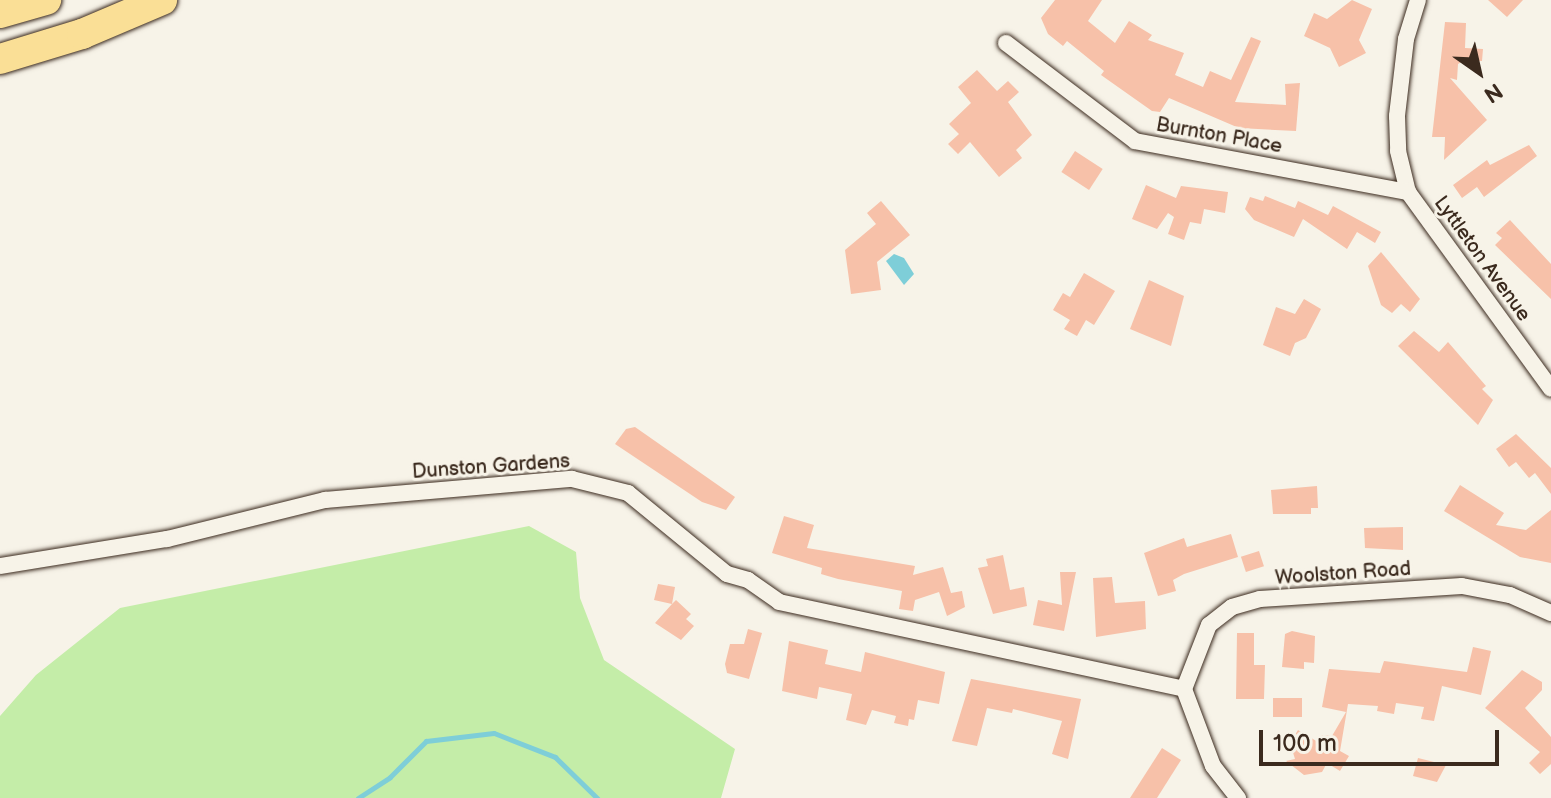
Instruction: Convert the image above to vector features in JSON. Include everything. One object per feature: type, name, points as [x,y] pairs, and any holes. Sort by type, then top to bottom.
[{"type":"highway","points":[[0,13],[46,0]]},
{"type":"highway","points":[[0,59],[82,34],[162,0]]},
{"type":"street","points":[[1408,192],[1398,151],[1397,116],[1406,39],[1418,0]]},
{"type":"street","name":"Burnton Place","points":[[1006,43],[1135,141],[1408,192]]},
{"type":"street","name":"Lyttleton Avenue","points":[[1408,192],[1551,389]]},
{"type":"street","name":"Dunston Gardens","points":[[0,566],[167,539],[325,500],[572,479],[628,493],[727,574],[748,580],[779,602],[1184,689]]},
{"type":"street","name":"Woolston Road","points":[[1184,689],[1209,625],[1232,607],[1260,599],[1462,586],[1510,595],[1551,613]]},
{"type":"street","points":[[1184,689],[1213,766],[1238,798]]},
{"type":"green space","points":[[529,526],[576,552],[580,598],[604,660],[735,749],[721,798],[0,798],[0,716],[36,675],[120,608]]},
{"type":"water","points":[[894,254],[904,258],[914,274],[904,285],[886,261]]},
{"type":"building","points":[[1055,0],[1102,0],[1088,21],[1115,43],[1129,21],[1152,35],[1148,40],[1184,53],[1175,75],[1203,87],[1210,71],[1231,80],[1251,37],[1261,41],[1235,102],[1286,105],[1285,84],[1300,83],[1296,131],[1239,128],[1169,98],[1160,112],[1152,111],[1101,75],[1104,71],[1067,41],[1063,46],[1048,34],[1041,18]]},
{"type":"building","points":[[1352,0],[1372,9],[1359,40],[1366,53],[1339,67],[1330,48],[1304,36],[1314,13],[1327,19]]},
{"type":"building","points":[[1488,0],[1523,0],[1507,17]]},
{"type":"building","points":[[1445,22],[1466,23],[1465,48],[1483,49],[1482,61],[1465,60],[1458,64],[1457,80],[1450,78],[1487,120],[1444,160],[1445,137],[1432,137]]},
{"type":"building","points":[[977,70],[997,91],[1008,81],[1019,92],[1008,102],[1032,135],[1016,150],[1022,158],[999,177],[970,142],[958,154],[948,144],[959,134],[949,124],[971,103],[958,87]]},
{"type":"building","points":[[1529,145],[1537,156],[1484,197],[1477,187],[1462,198],[1453,185],[1487,160],[1490,165]]},
{"type":"building","points":[[1075,151],[1103,169],[1089,190],[1061,172]]},
{"type":"building","points":[[1146,185],[1176,198],[1181,186],[1228,192],[1225,213],[1204,209],[1201,224],[1190,222],[1184,240],[1168,234],[1174,217],[1168,213],[1157,229],[1132,219]]},
{"type":"building","points":[[1265,196],[1295,208],[1298,201],[1328,215],[1333,206],[1381,232],[1375,243],[1357,232],[1347,249],[1303,219],[1294,237],[1254,220],[1245,209],[1250,197],[1263,201]]},
{"type":"building","points":[[881,201],[910,235],[877,262],[881,290],[851,294],[845,250],[876,224],[867,213]]},
{"type":"building","points":[[1510,220],[1551,264],[1551,299],[1495,245],[1502,238],[1496,233]]},
{"type":"building","points":[[1381,252],[1420,299],[1410,312],[1401,304],[1392,313],[1381,305],[1368,266]]},
{"type":"building","points":[[1084,273],[1115,291],[1094,325],[1086,320],[1077,336],[1064,329],[1070,320],[1053,310],[1063,293],[1070,297]]},
{"type":"building","points":[[1149,280],[1184,296],[1171,346],[1130,329]]},
{"type":"building","points":[[1304,299],[1321,309],[1306,338],[1295,343],[1290,356],[1263,345],[1276,307],[1295,314]]},
{"type":"building","points":[[1414,331],[1439,352],[1448,342],[1486,386],[1482,389],[1493,400],[1478,425],[1398,346]]},
{"type":"building","points":[[635,427],[735,497],[726,510],[702,502],[615,444],[626,429]]},
{"type":"building","points":[[1516,434],[1551,468],[1551,494],[1535,473],[1529,478],[1516,462],[1509,467],[1496,449]]},
{"type":"building","points":[[1460,485],[1504,513],[1496,525],[1526,530],[1551,510],[1551,563],[1520,557],[1444,511]]},
{"type":"building","points":[[1317,486],[1318,508],[1311,508],[1311,514],[1273,514],[1271,490]]},
{"type":"building","points":[[784,516],[814,525],[807,548],[915,566],[913,575],[943,567],[951,593],[962,591],[965,607],[947,616],[939,592],[915,600],[913,611],[899,609],[902,591],[838,579],[821,574],[822,568],[772,553]]},
{"type":"building","points":[[1403,527],[1403,550],[1365,548],[1364,528]]},
{"type":"building","points":[[1231,534],[1238,557],[1184,574],[1173,580],[1176,591],[1158,596],[1144,553],[1184,538],[1187,547]]},
{"type":"building","points":[[1259,551],[1264,566],[1246,572],[1241,557]]},
{"type":"building","points":[[1003,555],[1010,590],[1024,587],[1027,606],[993,614],[978,568],[988,566],[986,559]]},
{"type":"building","points":[[1060,572],[1076,572],[1064,631],[1033,625],[1038,600],[1062,605]]},
{"type":"building","points":[[1112,577],[1115,603],[1145,601],[1146,629],[1096,637],[1093,578]]},
{"type":"building","points":[[658,584],[675,587],[672,604],[654,600]]},
{"type":"building","points":[[676,600],[691,614],[686,619],[694,626],[681,640],[655,623]]},
{"type":"building","points":[[748,629],[762,633],[749,679],[727,673],[725,664],[730,644],[744,644]]},
{"type":"building","points":[[1292,631],[1315,636],[1314,663],[1304,662],[1304,669],[1282,667],[1285,634]]},
{"type":"building","points":[[1237,633],[1254,633],[1254,665],[1265,665],[1264,699],[1236,699]]},
{"type":"building","points":[[789,641],[828,650],[825,664],[861,672],[865,652],[945,672],[939,704],[918,700],[914,720],[909,719],[908,726],[894,723],[896,716],[872,710],[866,725],[846,720],[852,694],[819,687],[817,699],[782,691]]},
{"type":"building","points":[[1473,647],[1491,651],[1481,695],[1442,686],[1434,721],[1421,719],[1424,707],[1396,703],[1394,714],[1377,711],[1378,706],[1348,704],[1340,751],[1349,756],[1340,771],[1327,763],[1322,772],[1304,775],[1286,761],[1295,759],[1290,743],[1298,730],[1318,742],[1322,735],[1332,736],[1346,712],[1322,707],[1329,669],[1380,673],[1384,661],[1467,672]]},
{"type":"building","points":[[1522,670],[1542,682],[1542,690],[1525,708],[1551,737],[1551,764],[1540,774],[1529,763],[1540,752],[1485,708]]},
{"type":"building","points":[[971,679],[1081,699],[1068,759],[1052,754],[1062,721],[1013,709],[1012,713],[987,708],[977,746],[952,741]]},
{"type":"building","points":[[1273,698],[1302,698],[1302,717],[1273,717]]},
{"type":"building","points":[[1162,748],[1181,760],[1157,798],[1130,798]]},
{"type":"building","points":[[1418,758],[1446,765],[1437,782],[1413,776]]},
{"type":"waterway","points":[[358,798],[390,777],[426,741],[494,733],[555,757],[597,798]]}]
